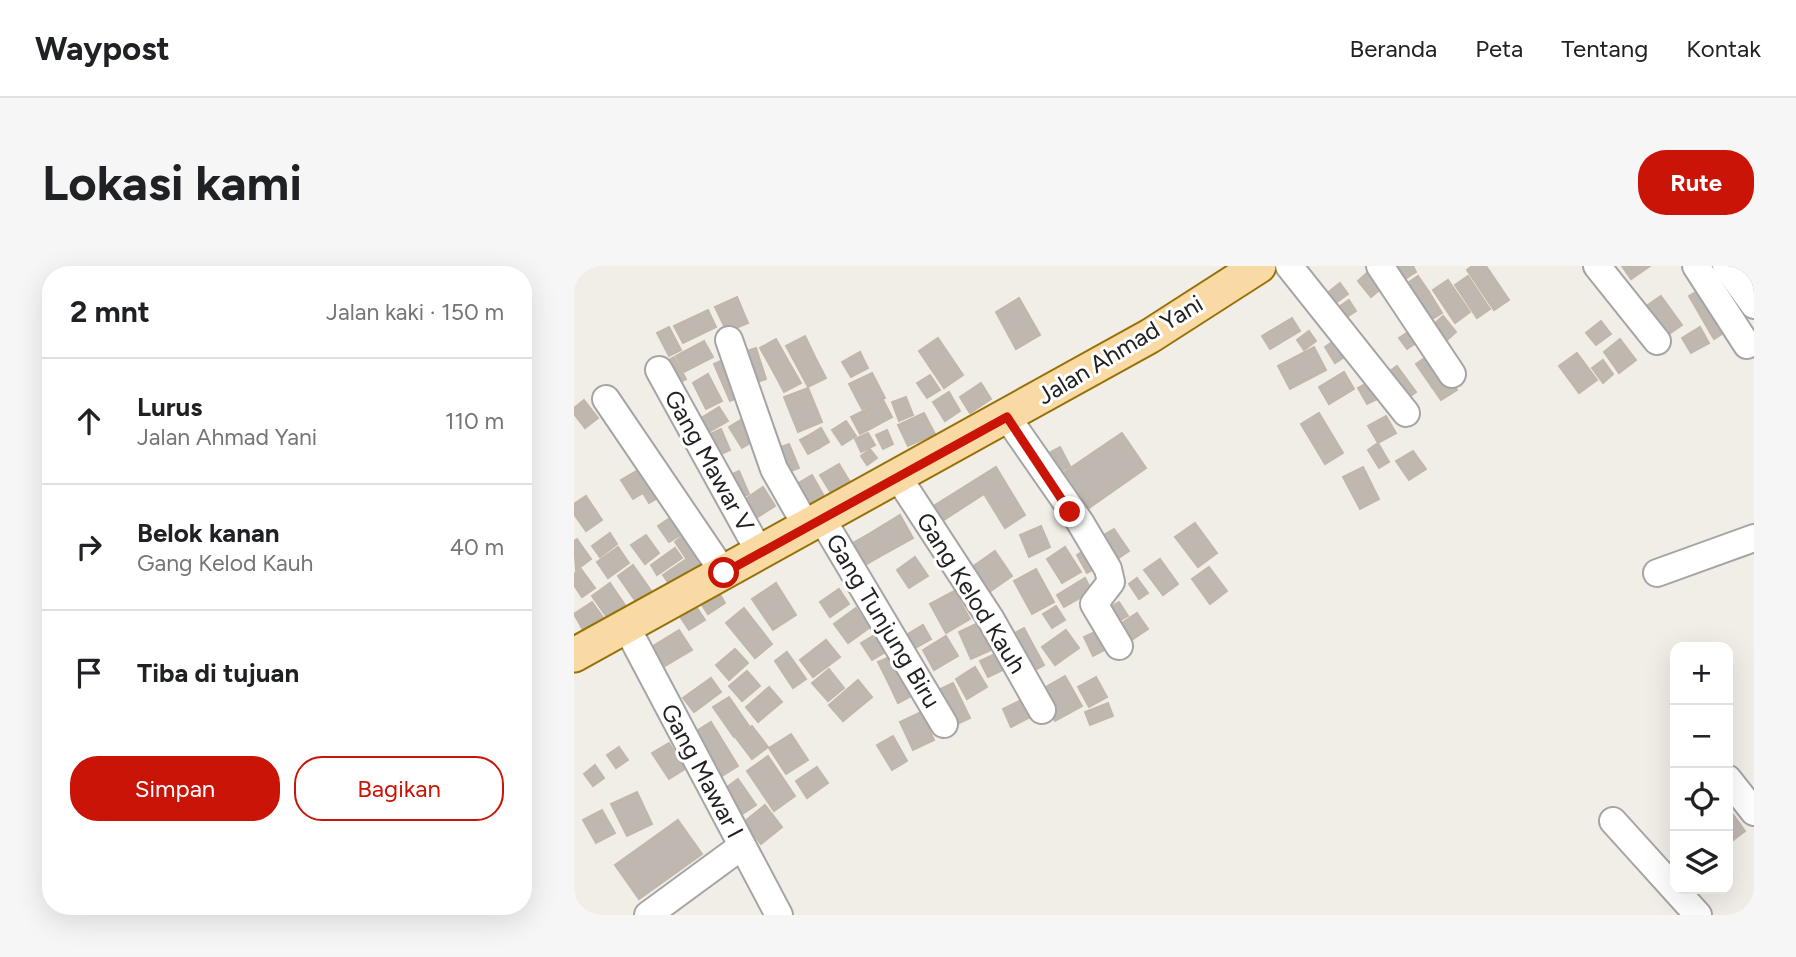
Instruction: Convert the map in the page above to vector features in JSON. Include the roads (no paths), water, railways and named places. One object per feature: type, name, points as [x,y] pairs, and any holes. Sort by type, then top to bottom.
[{"type":"main road","name":"Jalan Ahmad Yani","points":[[574,654],[1007,417],[1150,336],[1259,266]]},
{"type":"street","points":[[1289,266],[1406,413]]},
{"type":"street","points":[[1380,266],[1452,374]]},
{"type":"street","points":[[1597,266],[1657,341]]},
{"type":"street","points":[[1696,266],[1747,345]]},
{"type":"street","points":[[1726,266],[1754,305]]},
{"type":"street","name":"Gang Tunjung Biru","points":[[729,340],[774,468],[814,523],[944,724]]},
{"type":"street","name":"Gang Mawar V","points":[[659,370],[760,553]]},
{"type":"street","points":[[606,399],[724,573]]},
{"type":"street","points":[[1007,417],[1080,522],[1108,569],[1111,582],[1094,604],[1119,646]]},
{"type":"street","name":"Gang Kelod Kauh","points":[[898,477],[990,618],[1042,710]]},
{"type":"street","points":[[1657,573],[1754,538]]},
{"type":"street","name":"Gang Mawar I","points":[[626,626],[779,915]]},
{"type":"street","points":[[1733,785],[1754,812]]},
{"type":"street","points":[[1613,821],[1698,915]]},
{"type":"street","points":[[648,915],[742,846]]}]
